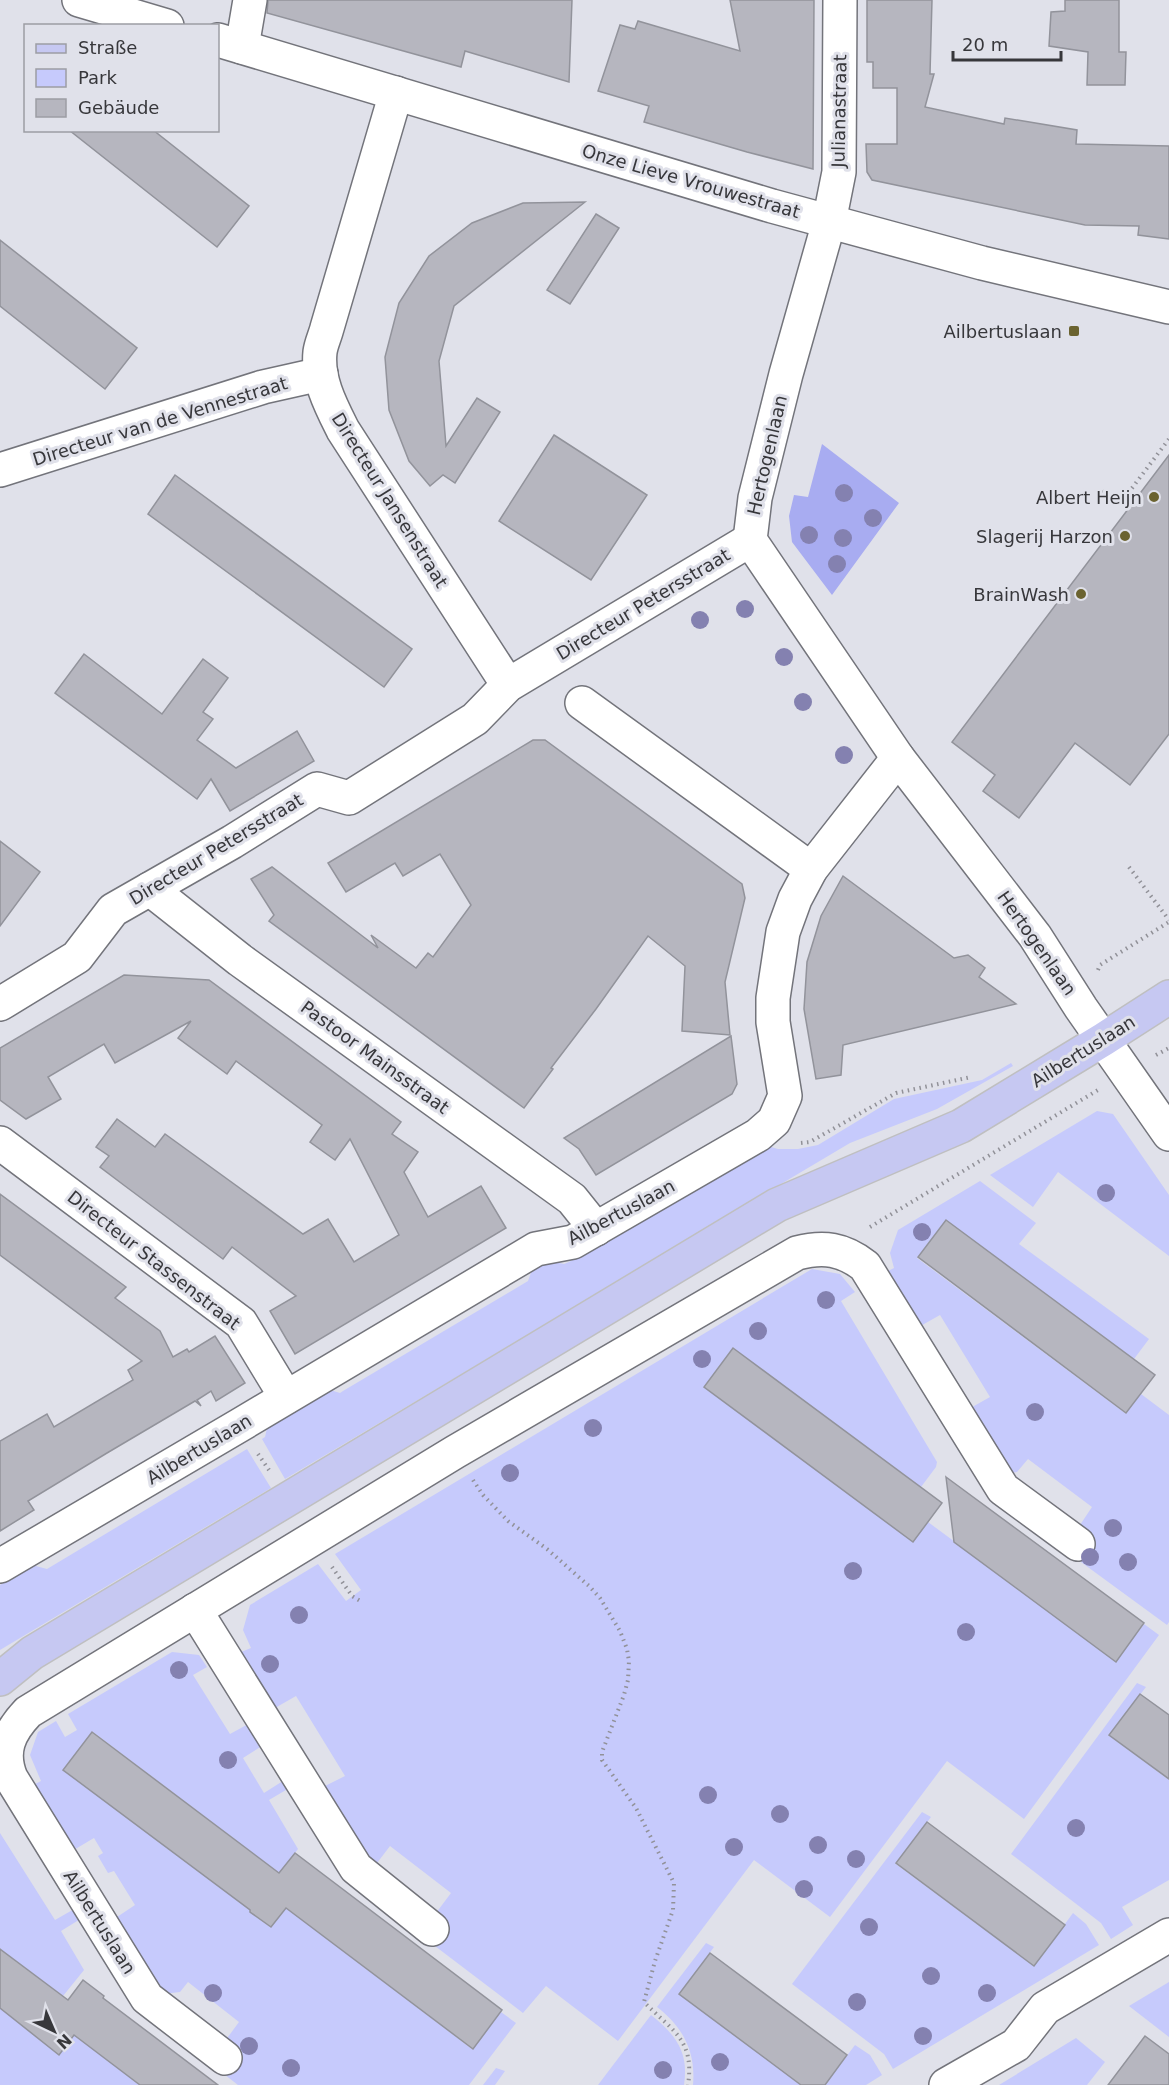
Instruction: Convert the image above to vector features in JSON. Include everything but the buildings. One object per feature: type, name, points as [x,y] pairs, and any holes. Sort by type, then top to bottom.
[{"type":"main road","name":"Ailbertuslaan","points":[[0,1679],[32,1653],[300,1520],[777,1205],[961,1126],[1169,997]]},
{"type":"street","points":[[79,0],[160,24]]},
{"type":"street","points":[[230,43],[250,0]]},
{"type":"street","name":"Julianastraat","points":[[829,222],[839,172],[840,0]]},
{"type":"street","name":"Onze Lieve Vrouwestraat","points":[[230,43],[750,200],[982,263],[1169,307]]},
{"type":"street","name":"Directeur Jansenstraat","points":[[396,93],[320,352],[321,374],[328,401],[343,430],[508,685]]},
{"type":"street","name":"Hertogenlaan","points":[[829,222],[780,397],[755,498],[750,540],[898,758],[1035,936],[1081,1008],[1169,1134]]},
{"type":"street","name":"Directeur van de Vennestraat","points":[[0,470],[263,387],[321,374]]},
{"type":"street","name":"Directeur Petersstraat","points":[[0,1004],[77,957],[113,910],[232,842],[317,789],[350,798],[475,719],[508,685],[750,540]]},
{"type":"street","points":[[582,703],[811,869]]},
{"type":"street","points":[[758,1135],[774,1121],[785,1096],[773,1022],[776,970],[783,932],[795,899],[811,869],[898,758]]},
{"type":"street","name":"Pastoor Mainsstraat","points":[[150,889],[240,960],[572,1199],[596,1229]]},
{"type":"street","name":"Ailbertuslaan","points":[[0,1566],[536,1249],[573,1242],[758,1135]]},
{"type":"street","name":"Directeur Stassenstraat","points":[[0,1143],[241,1323],[286,1397]]},
{"type":"street","name":"Ailbertuslaan","points":[[225,2058],[147,1998],[11,1778],[6,1765],[6,1750],[16,1724],[28,1712],[195,1610],[300,1520],[455,1452],[797,1253],[824,1248],[838,1250]]},
{"type":"street","points":[[838,1250],[865,1266],[1003,1489],[1077,1544]]},
{"type":"street","points":[[195,1610],[356,1868],[432,1929]]},
{"type":"street","points":[[946,2085],[1016,2045],[1045,2008],[1169,1935]]},
{"type":"path","points":[[1102,491],[1120,504],[1169,439]]},
{"type":"path","points":[[1129,867],[1169,921]]},
{"type":"path","name":"Ailbertuslaan","points":[[1081,1008],[1100,965],[1169,921]]},
{"type":"path","points":[[838,1250],[867,1228],[1127,1072]]},
{"type":"path","points":[[758,1135],[791,1144],[810,1142],[896,1093],[972,1077]]},
{"type":"path","points":[[240,1425],[300,1520],[352,1596],[362,1602]]},
{"type":"path","points":[[455,1452],[483,1495],[508,1521],[547,1548],[590,1586],[600,1598],[627,1649],[629,1661],[624,1695],[604,1744],[602,1760],[636,1808],[674,1882],[673,1910],[655,1961],[644,2002],[672,2027],[686,2048],[690,2069],[688,2085]]},
{"type":"green space","points":[[1011,1063],[1013,1066],[937,1109],[850,1143],[285,1479],[262,1439],[265,1437],[268,1424],[327,1389],[340,1393],[528,1281],[533,1267],[545,1260],[564,1264],[569,1262],[764,1145],[778,1149],[798,1149],[818,1145],[894,1099],[982,1080]]},
{"type":"green space","points":[[1097,1111],[1113,1114],[1169,1195],[1169,1256],[1058,1172],[1033,1207],[990,1175]]},
{"type":"green space","points":[[980,1181],[1036,1223],[1019,1244],[1149,1339],[1134,1359],[946,1220],[917,1258],[1125,1413],[1141,1394],[1169,1415],[1169,1622],[1167,1625],[1070,1554],[1078,1528],[1092,1507],[1028,1459],[1017,1472],[1005,1474],[967,1410],[990,1397],[940,1315],[917,1328],[884,1273],[894,1268],[890,1253],[898,1230]]},
{"type":"green space","points":[[812,1269],[840,1274],[855,1292],[841,1301],[937,1462],[936,1467],[921,1487],[733,1348],[704,1387],[913,1542],[928,1522],[1116,1661],[1144,1624],[1159,1635],[1024,1819],[947,1761],[830,1917],[754,1860],[618,2041],[546,1986],[523,2013],[431,1943],[446,1921],[436,1913],[451,1893],[390,1846],[374,1867],[323,1787],[345,1776],[296,1696],[275,1708],[241,1652],[251,1648],[243,1630],[250,1605],[318,1564],[346,1601],[361,1590],[335,1554]]},
{"type":"green space","points":[[247,1449],[271,1488],[0,1650],[0,1585],[32,1565],[47,1569]]},
{"type":"green space","points":[[172,1652],[199,1655],[207,1667],[193,1675],[230,1734],[252,1722],[265,1744],[243,1758],[264,1793],[286,1779],[291,1787],[269,1800],[298,1849],[279,1873],[93,1732],[63,1770],[270,1927],[286,1908],[472,2049],[501,2012],[516,2023],[469,2085],[238,2085],[220,2071],[225,2041],[239,2022],[188,1982],[180,1992],[163,1994],[114,1919],[135,1905],[114,1871],[108,1873],[98,1856],[103,1853],[94,1838],[72,1851],[31,1786],[41,1781],[30,1755],[38,1732],[56,1721],[65,1737],[77,1730],[68,1714]]},
{"type":"green space","points":[[1137,1683],[1146,1687],[1109,1735],[1169,1780],[1169,1880],[1122,1907],[1133,1925],[1111,1939],[1101,1923],[1011,1854]]},
{"type":"green space","points":[[922,1812],[931,1817],[896,1864],[1034,1966],[1073,1913],[1086,1924],[1099,1945],[893,2069],[884,2054],[792,1984]]},
{"type":"green space","points":[[0,1833],[55,1920],[76,1908],[82,1918],[61,1931],[84,1970],[63,1996],[0,1949]]},
{"type":"green space","points":[[706,1943],[714,1947],[679,1994],[801,2085],[693,2085],[692,2062],[686,2041],[674,2023],[657,2007]]},
{"type":"green space","points":[[1169,1982],[1169,2037],[1129,2006]]},
{"type":"green space","points":[[0,2008],[59,2055],[74,2035],[140,2085],[0,2085]]},
{"type":"green space","points":[[651,2015],[674,2037],[679,2045],[684,2063],[684,2085],[598,2085]]},
{"type":"green space","points":[[1076,2038],[1105,2062],[1087,2085],[999,2085]]},
{"type":"green space","points":[[855,2045],[870,2055],[882,2075],[866,2085],[825,2085]]},
{"type":"green space","points":[[496,2068],[505,2071],[495,2085],[483,2085]]},
{"type":"shaded area","points":[[822,444],[899,503],[832,595],[792,542],[789,516],[794,495],[808,497]]},
{"type":"place","name":"Ailbertuslaan","points":[[1074,331]]},
{"type":"place","name":"Albert Heijn","points":[[1154,497]]},
{"type":"place","name":"Slagerij Harzon","points":[[1125,536]]},
{"type":"place","name":"BrainWash","points":[[1081,594]]}]
